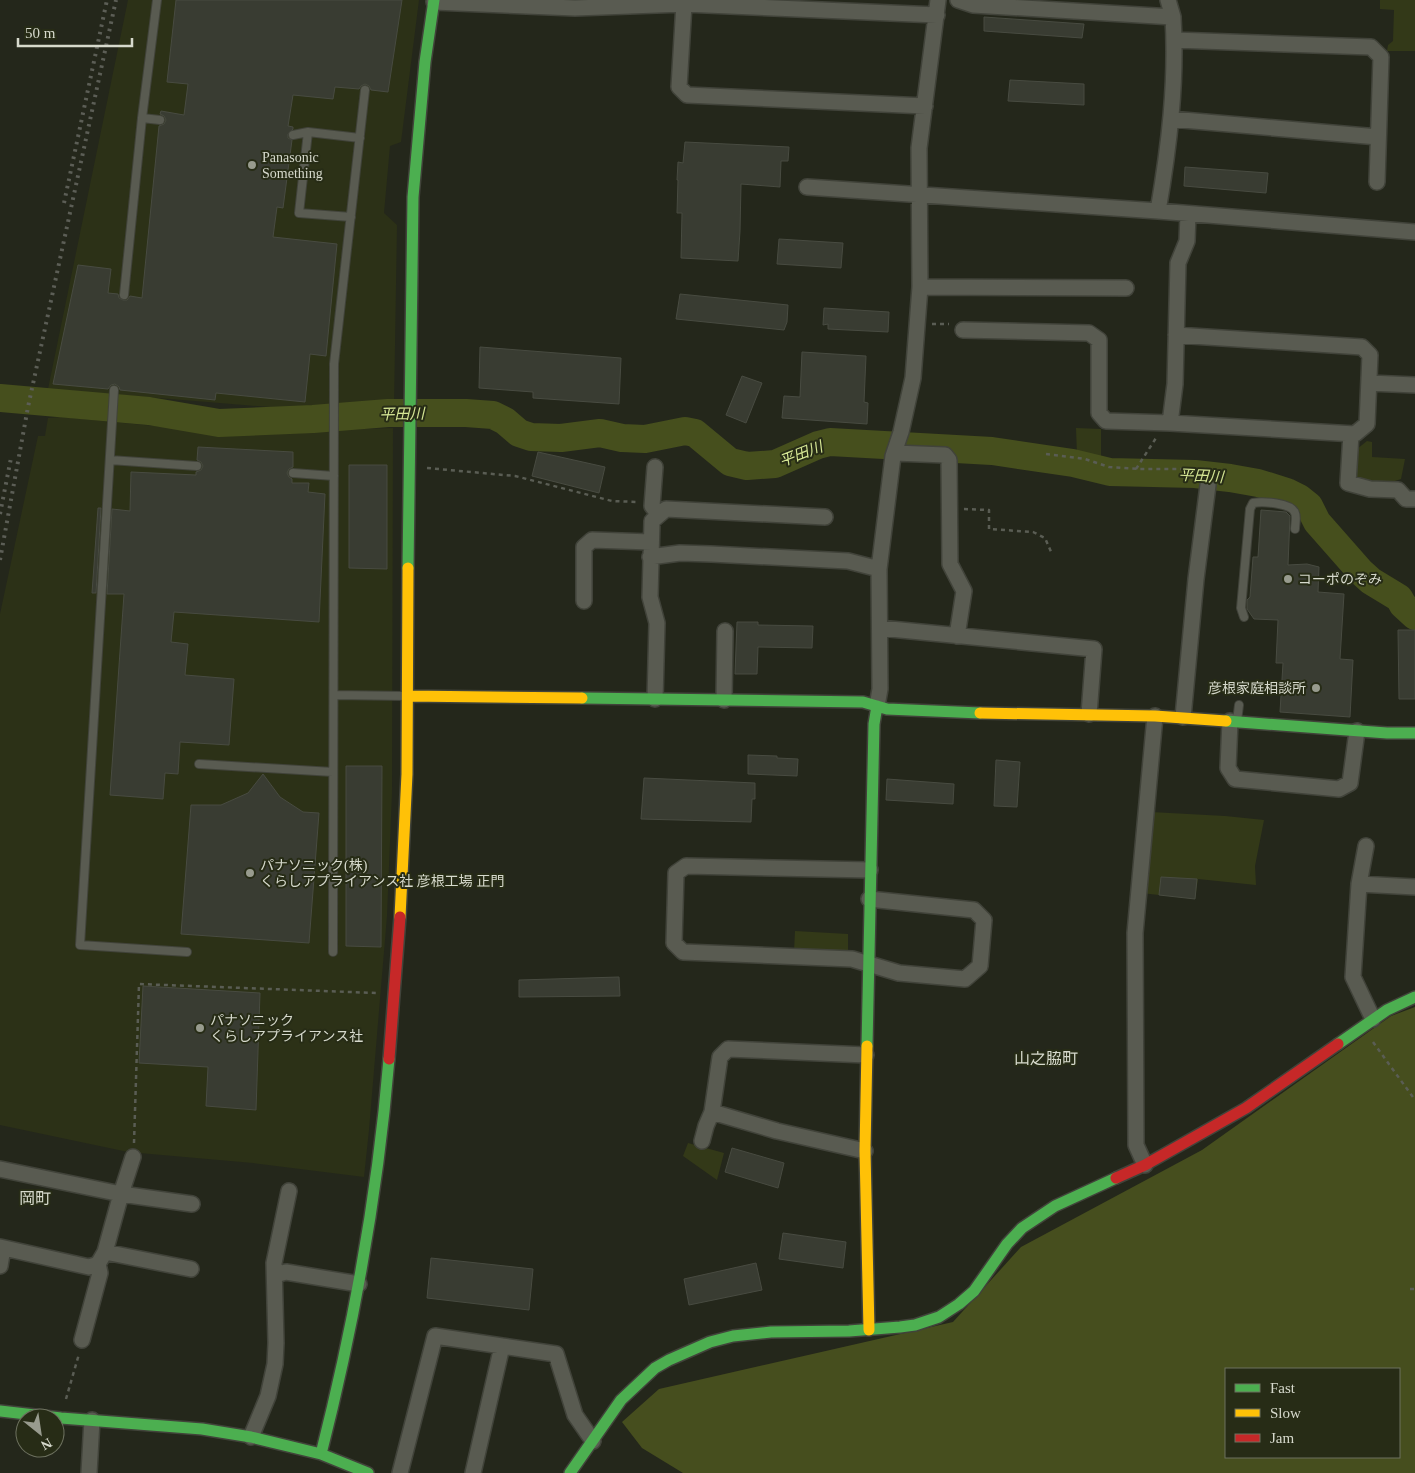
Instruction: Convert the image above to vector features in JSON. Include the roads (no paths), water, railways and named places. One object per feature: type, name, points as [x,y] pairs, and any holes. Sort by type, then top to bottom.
[{"type":"street","points":[[869,1330],[864,1151],[874,724],[880,689],[879,569],[897,447],[913,378],[920,287],[919,148],[938,0]]},
{"type":"street","points":[[958,0],[973,5],[1173,17]]},
{"type":"street","points":[[1158,211],[1167,161],[1171,119],[1174,40],[1173,17],[1168,0]]},
{"type":"street","points":[[321,1454],[340,1381],[359,1284],[376,1184],[387,1086],[404,857],[408,696],[407,633],[413,197],[425,62],[434,1],[575,8],[684,4],[937,15]]},
{"type":"street","points":[[684,4],[679,87],[687,95],[924,106]]},
{"type":"street","points":[[1174,40],[1371,47],[1381,57],[1377,182]]},
{"type":"street","points":[[1171,119],[1378,137]]},
{"type":"street","points":[[807,187],[1158,211],[1415,232]]},
{"type":"street","points":[[1166,422],[1175,384],[1178,263],[1187,241],[1188,214]]},
{"type":"street","points":[[920,287],[1126,288]]},
{"type":"street","points":[[963,330],[986,336],[1089,333],[1099,340],[1099,413],[1106,421],[1166,422],[1351,434],[1355,434],[1367,424],[1370,355],[1362,347],[1176,335]]},
{"type":"street","points":[[1369,383],[1415,385]]},
{"type":"street","points":[[1351,434],[1348,483],[1370,489],[1398,490],[1406,499],[1415,499]]},
{"type":"street","points":[[897,447],[945,455],[949,460],[950,564],[964,591],[957,636]]},
{"type":"street","points":[[654,467],[655,508],[652,521],[650,597],[657,623],[655,699]]},
{"type":"street","points":[[1183,717],[1196,579],[1210,478]]},
{"type":"street","points":[[655,508],[825,517]]},
{"type":"street","points":[[584,601],[584,547],[592,540],[680,553],[848,561],[879,569]]},
{"type":"street","points":[[880,628],[1094,649],[1089,714]]},
{"type":"street","points":[[724,700],[725,631]]},
{"type":"street","points":[[408,696],[863,702],[887,709],[1183,717],[1415,732]]},
{"type":"street","points":[[1145,1165],[1136,1145],[1135,932],[1155,716]]},
{"type":"street","points":[[1234,721],[1228,768],[1236,779],[1339,789],[1350,783],[1360,729]]},
{"type":"street","points":[[1366,846],[1359,884],[1352,977],[1373,1019]]},
{"type":"street","points":[[870,870],[686,866],[676,873],[674,943],[683,952],[852,959],[900,974],[966,979],[980,966],[984,920],[974,910],[870,899]]},
{"type":"street","points":[[1359,884],[1415,887]]},
{"type":"street","points":[[570,1473],[621,1400],[655,1368],[669,1360],[710,1342],[733,1336],[771,1332],[869,1330],[915,1325],[939,1317],[974,1291],[1007,1244],[1022,1228],[1037,1217],[1055,1206],[1145,1165],[1246,1108],[1373,1019],[1415,997]]},
{"type":"street","points":[[702,1141],[712,1112],[720,1057],[728,1049],[866,1056]]},
{"type":"street","points":[[712,1112],[777,1131],[864,1151]]},
{"type":"street","points":[[82,1340],[100,1273],[102,1258],[133,1157]]},
{"type":"street","points":[[0,1169],[121,1194],[192,1204]]},
{"type":"street","points":[[251,1437],[268,1396],[275,1364],[274,1263],[289,1191]]},
{"type":"street","points":[[0,1266],[2,1247],[89,1267],[102,1258],[191,1269]]},
{"type":"street","points":[[275,1275],[286,1272],[359,1284]]},
{"type":"street","points":[[400,1473],[435,1336],[556,1354],[575,1415],[593,1440]]},
{"type":"street","points":[[472,1473],[502,1346]]},
{"type":"street","points":[[0,1411],[60,1418],[202,1429],[251,1437],[321,1454],[368,1473]]},
{"type":"street","points":[[89,1473],[92,1420]]},
{"type":"lane","points":[[124,295],[142,118],[158,0]]},
{"type":"lane","points":[[333,952],[334,364],[365,90]]},
{"type":"lane","points":[[142,118],[160,120]]},
{"type":"lane","points":[[292,135],[308,132],[360,138]]},
{"type":"lane","points":[[308,132],[299,213],[351,217]]},
{"type":"lane","points":[[114,392],[80,945],[187,952]]},
{"type":"lane","points":[[110,460],[196,466]]},
{"type":"lane","points":[[293,473],[334,476]]},
{"type":"lane","points":[[1244,617],[1241,608],[1250,509],[1253,503],[1260,501],[1288,506],[1296,514],[1295,529]]},
{"type":"lane","points":[[334,695],[408,696]]},
{"type":"lane","points":[[1234,721],[1238,705]]},
{"type":"lane","points":[[199,764],[333,772]]},
{"type":"waterway","name":"平田川","points":[[0,398],[149,411],[219,423],[313,419],[388,413],[466,413],[493,415],[505,421],[519,433],[531,437],[561,438],[600,433],[622,438],[645,439],[685,431],[695,433],[730,462],[747,466],[775,464],[818,445],[830,442],[992,451],[1073,463],[1110,472],[1195,474],[1230,478],[1258,483],[1287,492],[1299,498],[1309,506],[1317,522],[1361,572],[1371,581],[1399,598],[1403,605],[1415,616]]},
{"type":"railway","points":[[64,203],[107,0]]},
{"type":"railway","points":[[0,560],[28,407],[116,0]]},
{"type":"railway","points":[[0,514],[11,458]]},
{"type":"place","name":"Panasonic Something","points":[[252,165]]},
{"type":"place","name":"コーポのぞみ","points":[[1288,579]]},
{"type":"place","name":"彦根家庭相談所","points":[[1316,688]]},
{"type":"place","name":"パナソニック(株) くらしアプライアンス社 彦根工場 正門","points":[[250,873]]},
{"type":"place","name":"パナソニック くらしアプライアンス社","points":[[200,1028]]},
{"type":"district","name":"山之脇町","points":[[1046,1058]]},
{"type":"district","name":"岡町","points":[[35,1198]]}]
